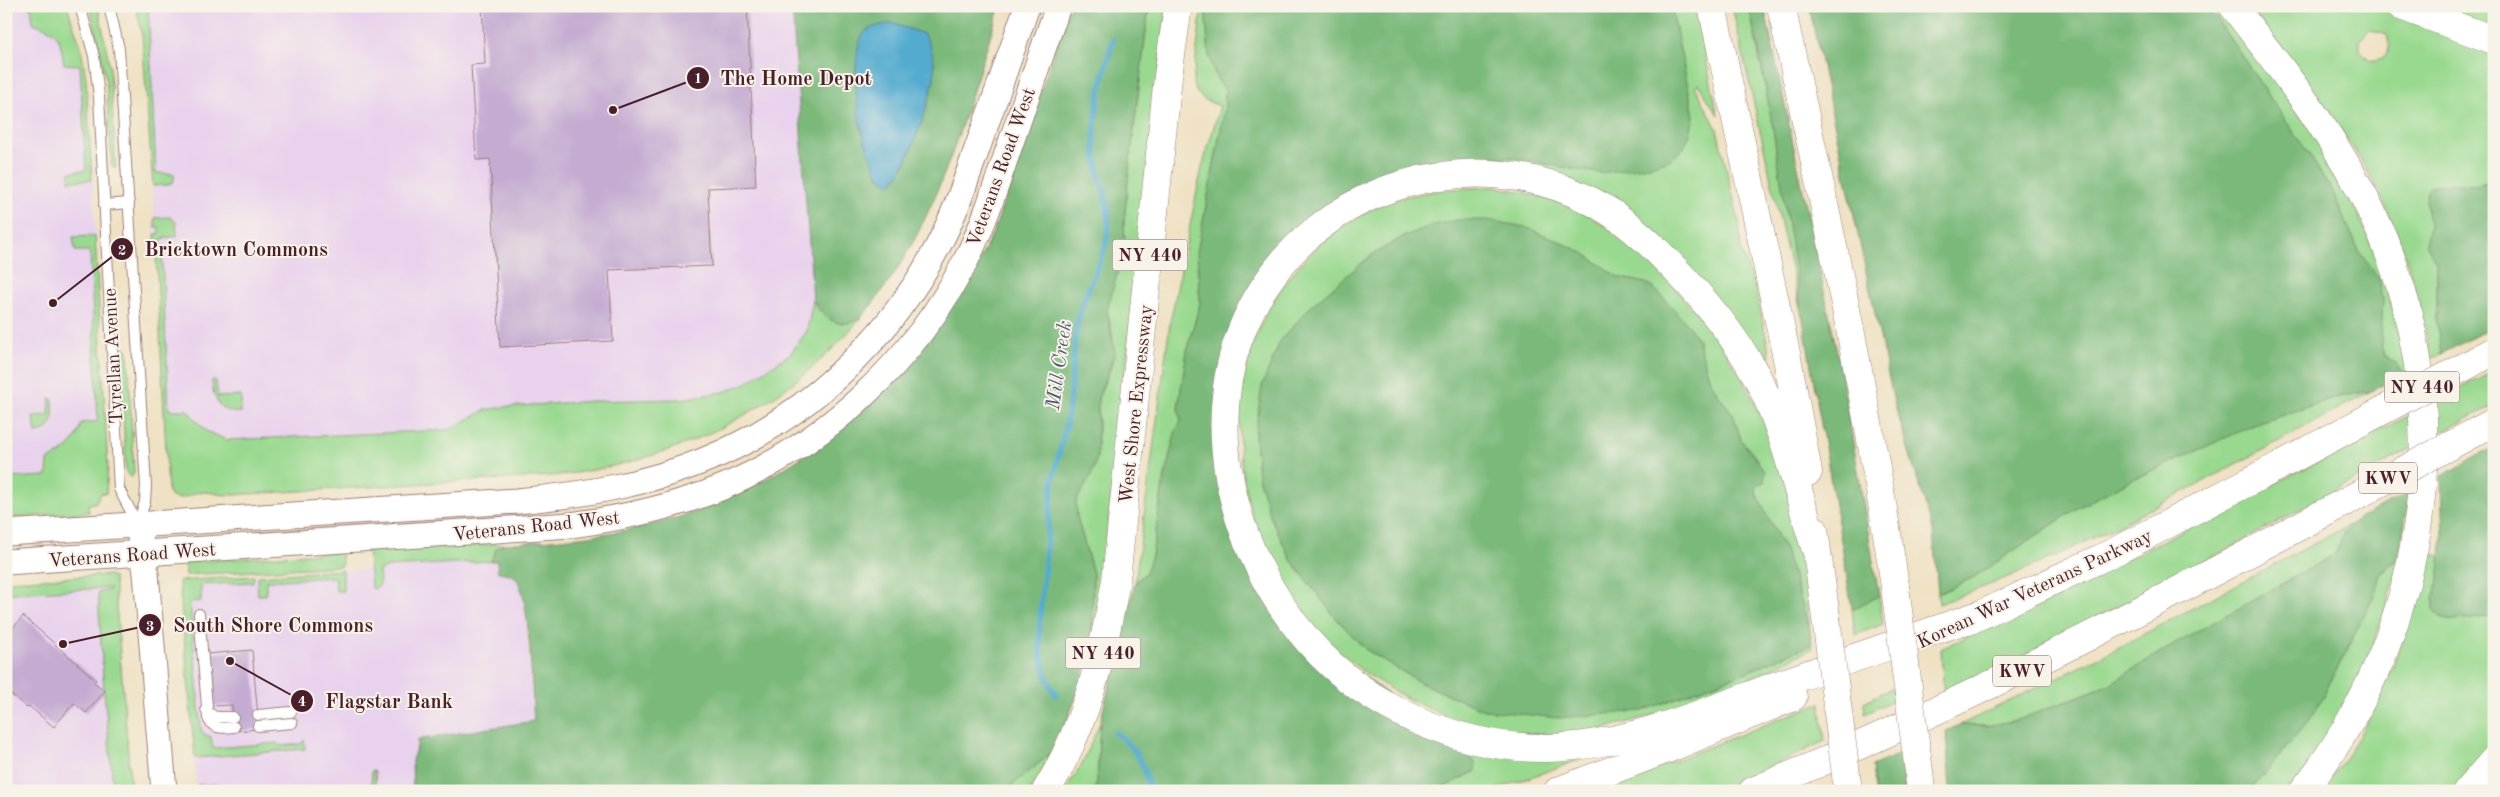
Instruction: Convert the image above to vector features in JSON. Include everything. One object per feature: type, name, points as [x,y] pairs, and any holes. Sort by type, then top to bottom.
[{"type":"highway","name":"West Shore Expressway","points":[[1046,791],[1067,751],[1093,687],[1103,652],[1113,596],[1125,505],[1168,76],[1178,6]]},
{"type":"highway","points":[[1712,6],[1798,414],[1814,509],[1815,547],[1848,791]]},
{"type":"highway","points":[[1781,6],[1854,345],[1879,484],[1895,588],[1920,781]]},
{"type":"highway","name":"NY 440","points":[[2233,6],[2322,125],[2340,153],[2372,212],[2386,245],[2405,302],[2418,360],[2422,389],[2424,449],[2422,493],[2413,554],[2396,620],[2360,706],[2324,764],[2302,791]]},
{"type":"highway","points":[[2401,6],[2494,40]]},
{"type":"highway","points":[[1815,547],[1780,429],[1755,374],[1739,346],[1702,298],[1657,251],[1617,217],[1571,192],[1523,178],[1473,172],[1420,178],[1376,193],[1330,219],[1296,248],[1280,265],[1254,304],[1237,345],[1226,391],[1224,441],[1227,466],[1231,489],[1245,537],[1266,584],[1299,631],[1340,672],[1390,707],[1439,729],[1488,742],[1540,748],[1585,745],[1614,740],[1675,722],[1815,671],[1985,613]]},
{"type":"highway","name":"Korean War Veterans Parkway","points":[[1558,791],[1751,716],[1985,613],[2112,553],[2494,351]]},
{"type":"highway","name":"KWV","points":[[1753,791],[1885,735],[2006,678],[2283,535],[2494,422]]},
{"type":"highway","points":[[2467,791],[2494,760]]},
{"type":"highway","points":[[2483,791],[2494,775]]},
{"type":"street","name":"Veterans Road West","points":[[6,533],[516,501],[605,490],[639,482],[706,460],[738,444],[792,411],[853,360],[900,307],[938,246],[965,183],[1027,6]]},
{"type":"street","name":"Veterans Road West","points":[[6,562],[518,530],[570,525],[638,514],[724,487],[755,472],[797,447],[842,413],[870,388],[927,324],[965,260],[983,223],[1058,6]]},
{"type":"street","points":[[516,501],[518,530]]},
{"type":"street","points":[[355,539],[365,524],[377,518],[456,504]]},
{"type":"street","name":"Tyrellan Avenue","points":[[138,524],[143,552],[164,791]]},
{"type":"lane","name":"Tyrellan Avenue","points":[[80,6],[94,56],[99,96],[119,489],[138,524]]},
{"type":"lane","name":"Tyrellan Avenue","points":[[109,6],[119,49],[146,486],[145,502],[138,524]]},
{"type":"lane","points":[[104,205],[130,203]]},
{"type":"lane","points":[[199,614],[206,709],[209,722],[214,726],[234,722]]},
{"type":"lane","points":[[291,712],[258,720],[292,723]]},
{"type":"shaded area","points":[[6,6],[67,6],[81,48],[89,109],[105,421],[80,431],[64,451],[49,459],[46,463],[47,476],[6,478]]},
{"type":"shaded area","points":[[136,6],[792,6],[813,300],[807,331],[790,354],[746,383],[724,392],[682,399],[592,401],[504,407],[486,410],[448,430],[241,440],[215,436],[199,425],[187,410],[165,411],[146,79],[142,35]]},
{"type":"shaded area","points":[[497,561],[507,573],[519,582],[525,606],[534,721],[416,740],[418,743],[412,760],[413,791],[197,791],[179,581]]},
{"type":"shaded area","points":[[109,575],[114,578],[131,791],[6,791],[6,581]]},
{"type":"green space","points":[[6,6],[67,6],[81,48],[86,79],[92,180],[69,181],[70,172],[86,170],[80,65],[64,64],[57,37],[49,29],[33,23],[31,7]]},
{"type":"green space","points":[[90,6],[98,6],[110,68],[116,168],[112,166],[106,79]]},
{"type":"green space","points":[[136,6],[148,6],[156,173],[174,174],[174,181],[168,185],[153,186],[142,35]]},
{"type":"green space","points":[[792,6],[1000,6],[950,158],[918,233],[898,267],[868,309],[852,322],[839,323],[834,321],[824,315],[813,300]],"holes":[[[856,66],[934,78],[904,168],[878,176],[860,122]]]},
{"type":"green space","points":[[1070,6],[1149,6],[1130,161],[1124,222],[1125,245],[1107,310],[1115,353],[1098,398],[1097,458],[1091,476],[1076,501],[1077,517],[1093,573],[1092,637],[1082,681],[1059,742],[1049,755],[1005,791],[413,791],[412,760],[418,743],[416,740],[534,721],[528,627],[522,592],[518,581],[514,577],[510,574],[498,572],[497,561],[491,561],[496,549],[504,544],[600,534],[648,526],[694,512],[742,491],[788,466],[830,437],[870,404],[905,367],[938,327],[966,283],[991,237]]},
{"type":"green space","points":[[1149,6],[1167,6],[1102,577],[1092,637],[1093,573],[1077,517],[1076,501],[1091,476],[1098,437],[1098,398],[1112,365],[1113,337],[1107,310],[1125,245],[1124,222],[1130,161]]},
{"type":"green space","points":[[1202,6],[1205,6],[1209,56],[1216,77],[1225,90],[1225,108],[1197,252],[1200,304],[1188,345],[1178,408],[1181,421],[1175,434],[1163,485],[1152,556],[1146,572],[1135,583],[1170,323],[1202,167],[1220,106],[1200,96],[1193,84]]},
{"type":"green space","points":[[1205,6],[1671,6],[1694,116],[1690,134],[1683,149],[1669,160],[1650,166],[1601,173],[1510,157],[1481,159],[1457,164],[1306,226],[1218,388],[1267,604],[1471,756],[1475,763],[1476,771],[1436,791],[1093,791],[1097,783],[1100,723],[1135,584],[1146,572],[1152,556],[1163,485],[1175,433],[1181,421],[1178,408],[1188,345],[1200,304],[1197,252],[1225,108],[1225,90],[1216,77],[1209,56]]},
{"type":"green space","points":[[1671,6],[1694,6],[1718,115],[1698,84],[1695,86],[1717,129],[1739,222],[1741,249],[1757,295],[1773,370],[1773,381],[1650,231],[1457,164],[1510,157],[1577,170],[1650,166],[1669,160],[1683,149],[1690,134],[1694,116]]},
{"type":"green space","points":[[1732,6],[1749,6],[1774,130],[1802,317]]},
{"type":"green space","points":[[1749,6],[1764,6],[1841,371],[1879,596],[1852,609],[1796,280],[1772,123]]},
{"type":"green space","points":[[1809,6],[2203,6],[2215,17],[2332,191],[2360,253],[2379,279],[2383,299],[2381,347],[2385,356],[2397,364],[2403,374],[2371,391],[2333,398],[2254,425],[2129,481],[2079,507],[1974,577],[1938,594],[1933,530],[1894,402]]},
{"type":"green space","points":[[2203,6],[2220,6],[2330,156],[2383,268],[2408,371],[2403,374],[2381,347],[2379,280],[2360,253],[2332,191],[2215,17]]},
{"type":"green space","points":[[2247,6],[2379,6],[2415,22],[2494,49],[2494,178],[2476,185],[2444,184],[2426,201],[2429,225],[2426,244],[2437,264],[2437,324],[2441,354],[2431,359],[2421,311],[2407,263],[2390,217],[2368,172],[2325,108]],"holes":[[[2370,30],[2385,33],[2389,43],[2388,52],[2381,58],[2370,60],[2360,50],[2360,40]]]},
{"type":"green space","points":[[2423,6],[2494,7],[2494,32]]},
{"type":"green space","points":[[2494,178],[2494,326],[2441,354],[2437,324],[2437,264],[2426,244],[2429,225],[2426,201],[2427,189],[2443,184],[2478,184]]},
{"type":"green space","points":[[1496,187],[1566,205],[1605,226],[1632,247],[1682,296],[1725,351],[1759,412],[1785,477],[1807,602],[1810,630],[1785,550],[1756,493],[1758,460],[1741,440],[1733,414],[1718,395],[1709,378],[1698,340],[1687,324],[1656,290],[1646,283],[1618,277],[1585,254],[1555,239],[1432,225],[1403,237],[1369,257],[1255,434],[1258,477],[1271,518],[1291,560],[1335,617],[1365,649],[1421,683],[1484,710],[1642,711],[1749,671],[1812,644],[1813,648],[1697,700],[1599,730],[1564,735],[1503,731],[1443,715],[1395,692],[1367,674],[1329,642],[1317,630],[1289,594],[1267,555],[1251,512],[1242,468],[1239,423],[1244,379],[1256,336],[1277,295],[1297,267],[1322,242],[1350,221],[1381,205],[1409,196],[1452,189]]},
{"type":"green space","points":[[170,217],[176,222],[177,236],[161,239],[169,410],[187,410],[206,431],[227,440],[448,430],[486,410],[504,407],[592,401],[681,399],[724,392],[746,383],[790,354],[807,331],[813,300],[818,310],[853,322],[863,315],[833,348],[801,377],[765,403],[727,425],[687,443],[645,457],[603,468],[560,475],[228,495],[200,492],[183,498],[175,498],[170,496],[168,491],[155,234],[159,234],[159,227],[155,227],[155,218]]},
{"type":"green space","points":[[1458,220],[1488,220],[1525,227],[1555,239],[1585,254],[1618,277],[1646,283],[1656,290],[1687,324],[1698,340],[1709,378],[1718,395],[1733,414],[1741,440],[1765,471],[1764,482],[1757,486],[1756,493],[1785,550],[1810,630],[1812,644],[1749,671],[1642,711],[1558,718],[1484,710],[1421,683],[1365,649],[1335,617],[1291,560],[1271,518],[1258,477],[1255,434],[1262,386],[1280,341],[1312,305],[1369,257],[1403,237],[1432,225]]},
{"type":"green space","points":[[95,236],[108,468],[106,494],[101,493],[96,502],[88,505],[89,512],[6,518],[6,478],[47,476],[48,460],[60,454],[69,446],[77,436],[81,423],[98,421],[90,251],[75,251],[73,237]]},
{"type":"green space","points":[[122,348],[126,348],[128,352],[134,473],[131,478],[126,472],[120,353]]},
{"type":"green space","points":[[2494,370],[2494,405],[2438,434],[2435,402]]},
{"type":"green space","points":[[214,379],[216,381],[218,397],[241,396],[241,412],[228,411],[219,404],[214,394],[212,381]]},
{"type":"green space","points":[[2371,391],[2109,530],[2013,575],[1939,604],[1938,594],[1974,577],[2079,507],[2129,481],[2254,425],[2333,398]]},
{"type":"green space","points":[[50,398],[53,400],[52,422],[47,429],[36,433],[33,416],[49,415]]},
{"type":"green space","points":[[2412,414],[2414,447],[2226,550],[1944,697],[1941,649],[2036,605]]},
{"type":"green space","points":[[2494,447],[2494,616],[2454,621],[2446,619],[2434,610],[2443,539],[2441,476]]},
{"type":"green space","points":[[2411,492],[2398,559],[2388,565],[2380,575],[2374,595],[2312,717],[2250,791],[1950,791],[1946,731],[1960,725],[1988,726],[2021,719],[2110,684],[2154,656],[2335,554],[2344,532],[2357,520]]},
{"type":"green space","points":[[2353,523],[2335,554],[2154,656],[2110,684],[2021,719],[1988,726],[1960,725],[2110,652]]},
{"type":"green space","points":[[504,544],[496,549],[491,561],[389,567],[379,570],[380,585],[374,589],[371,587],[368,550]]},
{"type":"green space","points":[[341,552],[342,566],[186,575],[185,562]]},
{"type":"green space","points":[[2404,552],[2363,677],[2306,771],[2289,791],[2250,791],[2312,717],[2374,595],[2380,575]]},
{"type":"green space","points":[[2427,553],[2441,556],[2434,610],[2440,616],[2454,621],[2494,616],[2494,740],[2453,791],[2321,791],[2359,736],[2388,678],[2410,617]]},
{"type":"green space","points":[[343,570],[343,591],[336,591],[335,577],[266,581],[266,595],[258,595],[257,576]]},
{"type":"green space","points":[[109,575],[114,578],[131,791],[113,791],[104,692],[98,592],[110,590],[110,588],[12,593],[6,595],[6,581]]},
{"type":"green space","points":[[254,576],[253,582],[201,585],[201,601],[190,602],[201,729],[204,734],[211,737],[213,748],[277,743],[280,746],[301,744],[304,740],[305,749],[195,758],[179,581]]},
{"type":"green space","points":[[1879,596],[1883,624],[1855,635],[1852,609]]},
{"type":"green space","points":[[1892,688],[1893,700],[1865,714],[1864,702]]},
{"type":"green space","points":[[1820,703],[1825,741],[1717,791],[1598,791]]},
{"type":"green space","points":[[1100,723],[1097,783],[1093,791],[1065,791],[1082,764]]},
{"type":"green space","points":[[1059,742],[1030,791],[1005,791],[1049,755]]},
{"type":"green space","points":[[1461,748],[1577,755],[1579,760],[1491,791],[1436,791],[1476,771]]},
{"type":"green space","points":[[1900,754],[1905,791],[1875,791],[1872,766]]},
{"type":"green space","points":[[372,770],[375,772],[376,791],[322,791],[371,786]]},
{"type":"green space","points":[[220,784],[222,791],[197,791],[197,785]]},
{"type":"water","points":[[891,23],[924,34],[933,55],[934,78],[917,135],[904,166],[891,184],[878,176],[861,129],[856,88],[856,60],[861,38],[866,31]]},
{"type":"building","points":[[482,6],[747,6],[756,186],[708,188],[712,266],[609,270],[613,341],[500,347],[490,159],[476,160],[471,65],[485,64]]},
{"type":"building","points":[[23,616],[96,680],[94,682],[105,691],[86,713],[74,703],[54,727],[6,690],[6,636]]},
{"type":"building","points":[[252,650],[259,729],[235,731],[232,705],[211,706],[207,654]]},
{"type":"waterway","name":"Mill Creek","points":[[1056,695],[1043,667],[1040,636],[1049,513],[1052,488],[1068,414],[1077,324],[1083,302],[1100,262],[1108,230],[1107,203],[1096,159],[1095,130],[1098,99],[1113,40]]},
{"type":"waterway","name":"Mill Creek","points":[[1115,733],[1123,738],[1134,751],[1145,773],[1150,791]]},
{"type":"place","name":"The Home Depot","points":[[613,110]]},
{"type":"place","name":"Bricktown Commons","points":[[53,303]]},
{"type":"place","name":"South Shore Commons","points":[[63,644]]},
{"type":"place","name":"Flagstar Bank","points":[[230,661]]}]
